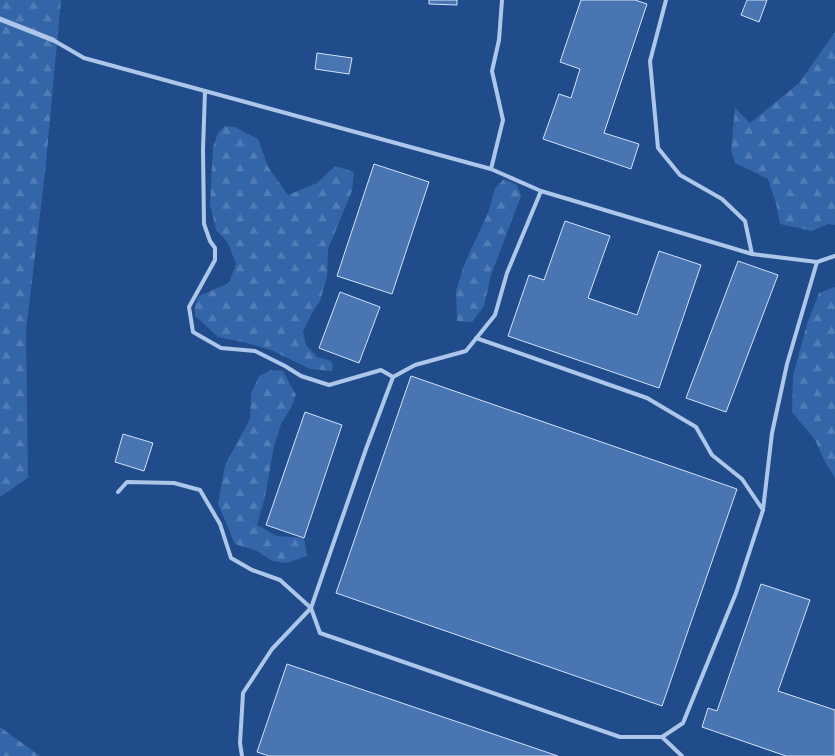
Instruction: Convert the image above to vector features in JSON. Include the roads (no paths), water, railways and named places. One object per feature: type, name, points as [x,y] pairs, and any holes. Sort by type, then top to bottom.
[{"type":"street","points":[[0,19],[53,40]]},
{"type":"lane","points":[[491,169],[503,120],[492,71],[500,40],[502,0]]},
{"type":"lane","points":[[666,0],[650,61],[658,148],[680,175],[722,199],[745,221],[752,254]]},
{"type":"lane","points":[[53,40],[84,58],[491,169],[541,191],[752,254],[817,262],[835,256]]},
{"type":"lane","points":[[205,91],[203,150],[204,224],[210,241],[215,248],[215,260],[189,307],[193,332],[221,348],[255,351],[301,376],[328,385],[381,370],[393,377]]},
{"type":"lane","points":[[242,756],[240,743],[243,693],[272,649],[311,608],[393,377],[415,365],[466,351],[495,315],[507,273],[541,191]]},
{"type":"lane","points":[[118,492],[128,482],[174,483],[200,490],[220,524],[231,558],[252,570],[280,580],[311,608],[320,633],[620,737],[662,737],[684,723],[736,593],[763,510],[772,433],[787,364],[817,262]]},
{"type":"lane","points":[[476,338],[647,398],[696,426],[712,455],[742,479],[763,510]]},
{"type":"lane","points":[[662,737],[682,756]]}]
